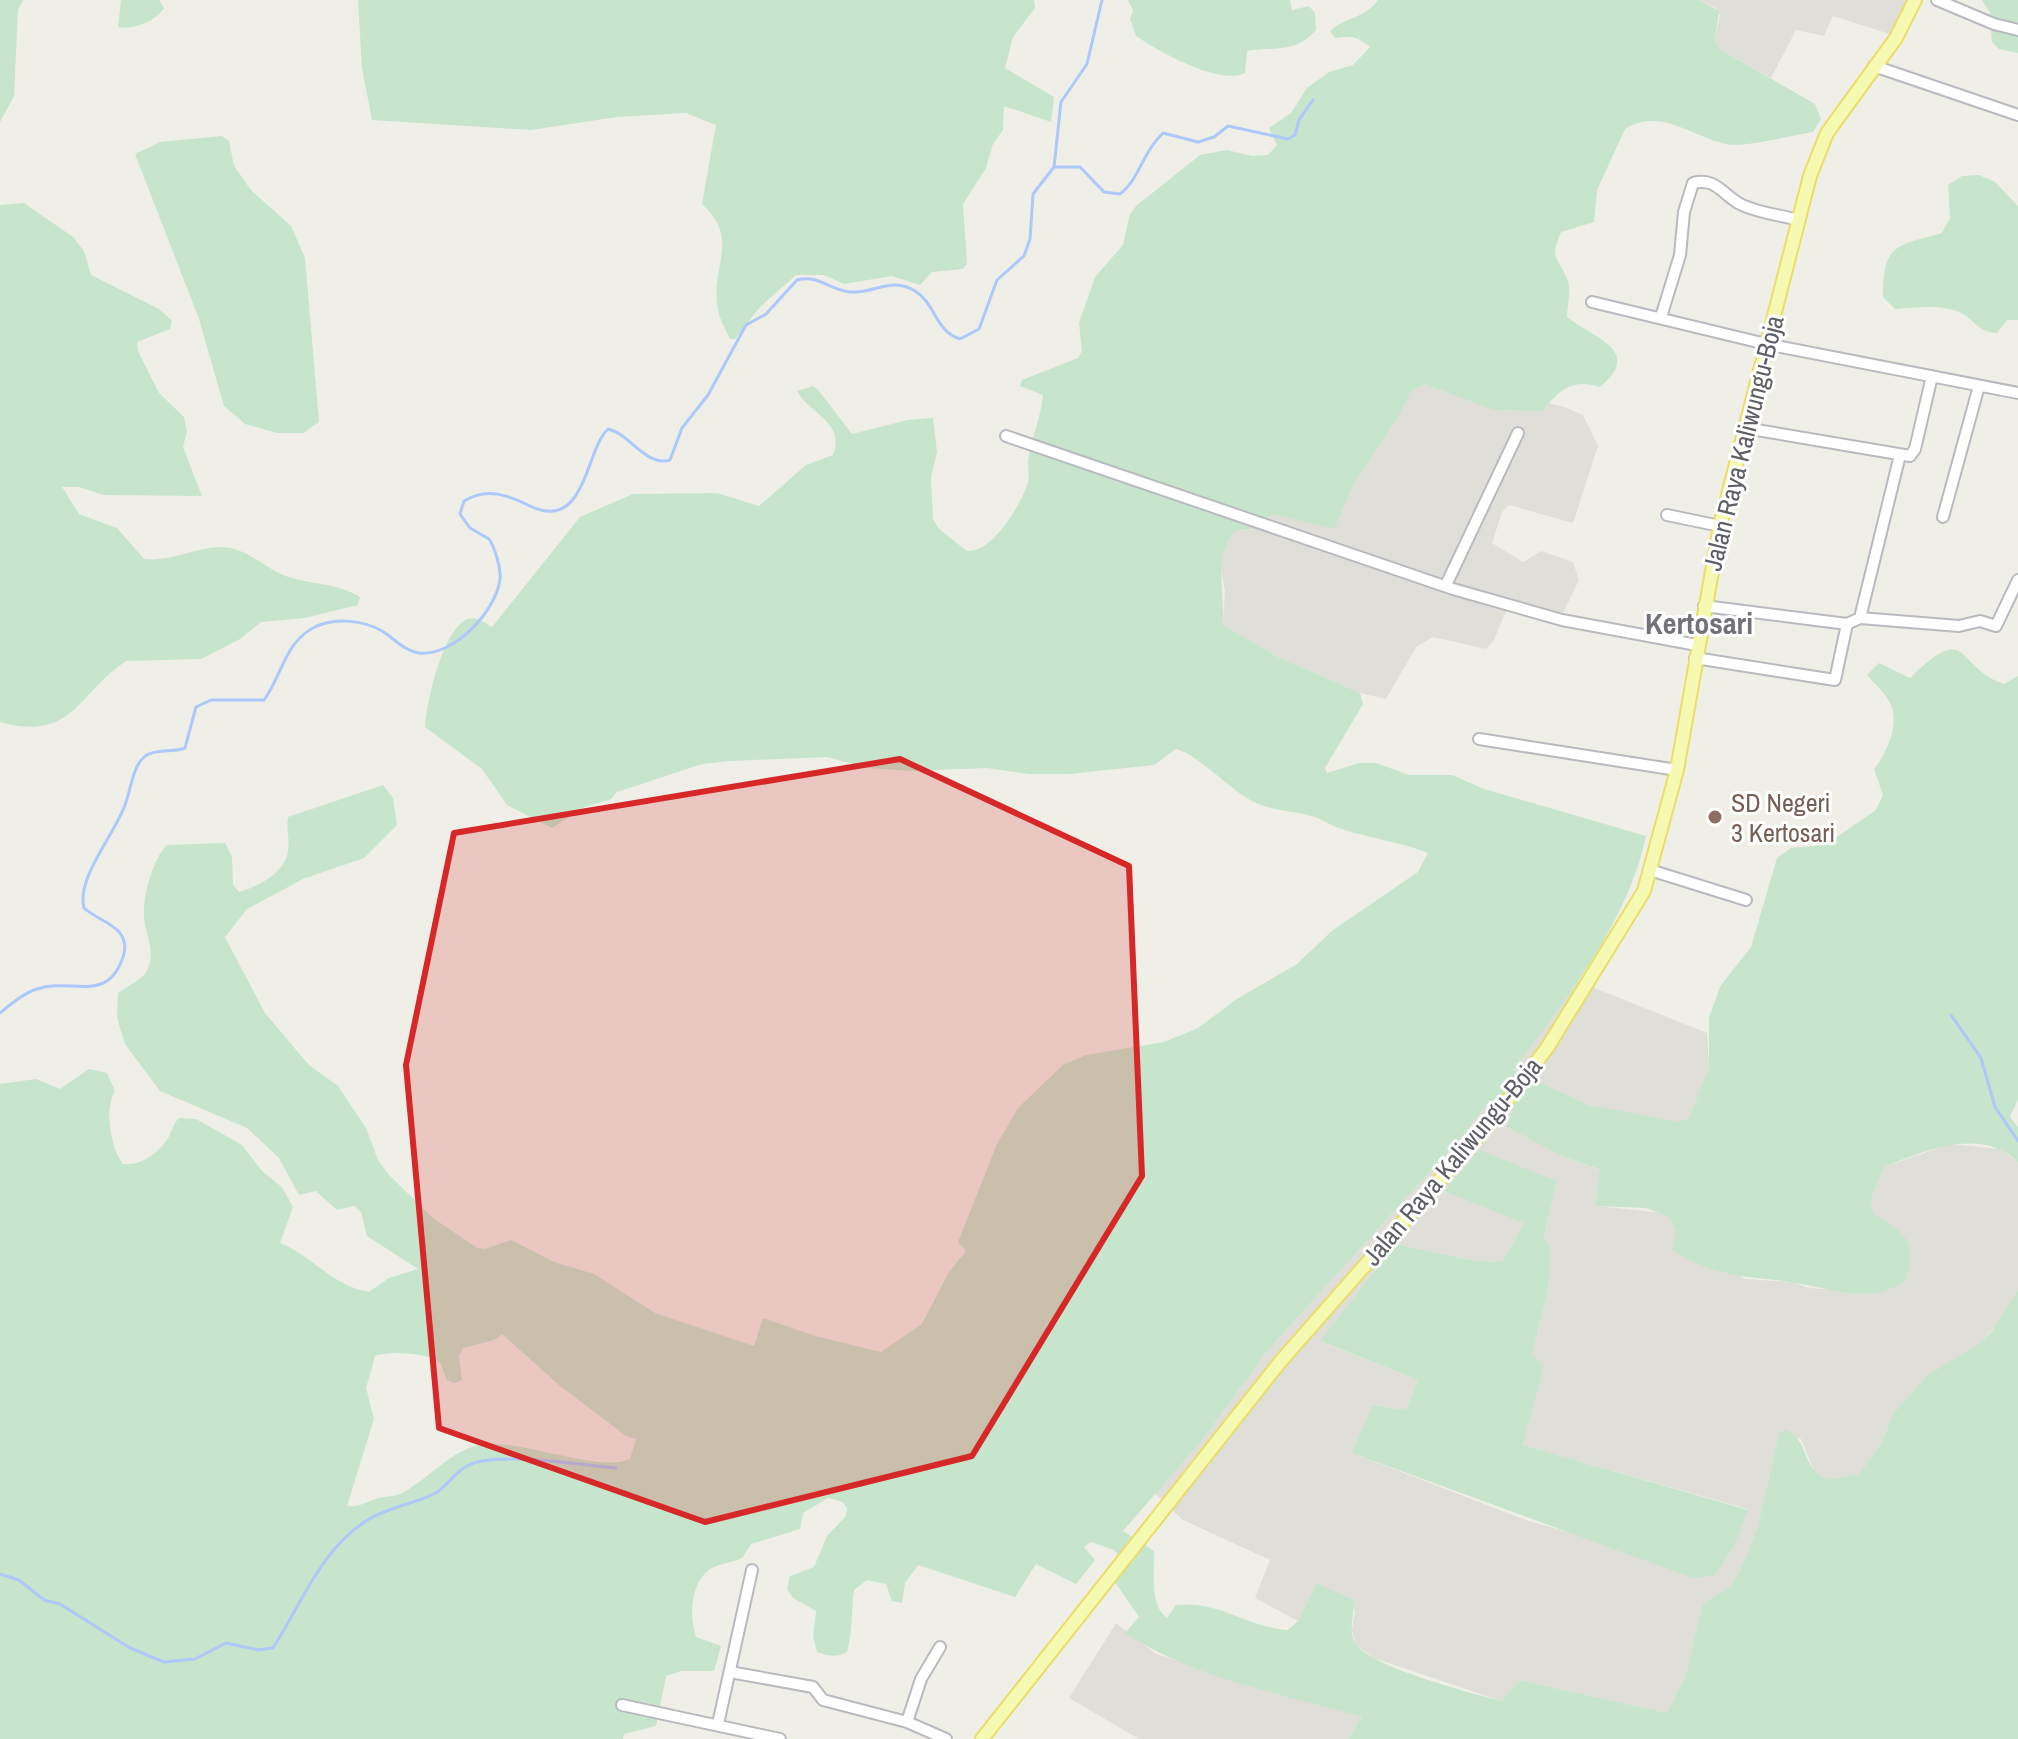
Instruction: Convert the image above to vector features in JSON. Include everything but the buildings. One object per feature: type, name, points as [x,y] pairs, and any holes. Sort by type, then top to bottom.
[{"type":"main road","name":"Jalan Raya Kaliwungu-Boja","points":[[982,1739],[1280,1362],[1489,1124],[1547,1048],[1640,898],[1653,871],[1677,770],[1720,526],[1798,220],[1827,133],[1896,38],[1915,0]]},
{"type":"street","points":[[1937,0],[1994,24],[2018,30]]},
{"type":"street","points":[[1874,66],[2018,115]]},
{"type":"street","points":[[1661,317],[1680,255],[1684,212],[1693,183],[1711,183],[1725,189],[1740,204],[1798,220]]},
{"type":"street","points":[[1592,302],[1766,344],[2018,393]]},
{"type":"street","points":[[1745,428],[1900,455],[1914,452],[1932,376]]},
{"type":"street","points":[[1943,517],[1979,386]]},
{"type":"street","points":[[1446,585],[1518,433]]},
{"type":"street","points":[[1006,436],[1446,585],[1562,620],[1696,652],[1836,679],[1847,624]]},
{"type":"street","points":[[1860,618],[1900,455]]},
{"type":"street","points":[[1667,515],[1720,526]]},
{"type":"street","points":[[1704,606],[1847,624],[1860,618],[1959,626],[1980,621],[1997,625],[2018,580]]},
{"type":"street","points":[[1479,739],[1677,770]]},
{"type":"street","points":[[1653,871],[1746,900]]},
{"type":"street","points":[[718,1724],[752,1570]]},
{"type":"street","points":[[907,1722],[921,1679],[940,1647]]},
{"type":"street","points":[[730,1672],[813,1687],[823,1700],[907,1722],[946,1739]]},
{"type":"street","points":[[622,1705],[780,1739]]},
{"type":"highlighted area","points":[[900,759],[1129,866],[1142,1176],[972,1456],[705,1522],[439,1428],[406,1065],[454,833]]},
{"type":"shaded area","points":[[1699,0],[1910,0],[1893,35],[1833,16],[1824,36],[1796,30],[1771,78],[1718,48],[1715,40],[1720,15],[1716,8]]},
{"type":"shaded area","points":[[1425,384],[1494,410],[1541,411],[1549,403],[1564,407],[1583,415],[1598,446],[1573,523],[1509,505],[1502,512],[1492,543],[1523,562],[1541,551],[1573,562],[1579,580],[1563,613],[1511,599],[1494,640],[1486,649],[1433,637],[1416,647],[1386,699],[1360,693],[1278,657],[1223,625],[1225,591],[1221,569],[1224,543],[1236,530],[1252,529],[1273,514],[1334,528],[1354,484],[1401,412],[1411,391]]},
{"type":"shaded area","points":[[1577,981],[1707,1033],[1709,1067],[1689,1119],[1678,1122],[1589,1105],[1513,1070]]},
{"type":"shaded area","points":[[1489,1101],[1513,1111],[1507,1125],[1560,1155],[1601,1171],[1597,1206],[1663,1213],[1670,1217],[1676,1233],[1745,1279],[1878,1293],[1871,1199],[1884,1167],[1950,1144],[2000,1149],[2018,1162],[2018,1290],[2003,1318],[1980,1343],[1927,1377],[1893,1414],[1881,1444],[1858,1475],[1829,1480],[1821,1476],[1814,1471],[1801,1439],[1779,1433],[1758,1525],[1746,1558],[1732,1586],[1703,1603],[1685,1677],[1667,1713],[1520,1680],[1501,1701],[1374,1658],[1356,1645],[1352,1631],[1355,1610],[1325,1587],[1317,1583],[1298,1621],[1255,1598],[1270,1560],[1183,1520],[1154,1493],[1203,1439],[1268,1350],[1464,1134]],"holes":[[[1557,1181],[1544,1238],[1551,1251],[1548,1289],[1532,1356],[1543,1371],[1521,1445],[1748,1509],[1734,1547],[1715,1575],[1526,1520],[1352,1453],[1372,1405],[1406,1410],[1418,1380],[1321,1342],[1396,1244],[1475,1261],[1502,1262],[1524,1223]]]},
{"type":"shaded area","points":[[1116,1623],[1156,1654],[1362,1717],[1348,1739],[1139,1739],[1069,1698]]},
{"type":"green space","points":[[0,0],[23,0],[18,10],[14,96],[0,122]]},
{"type":"green space","points":[[121,0],[159,0],[164,8],[143,24],[118,27]]},
{"type":"green space","points":[[358,0],[1034,0],[1035,8],[1013,37],[1005,68],[1054,97],[1051,122],[1004,106],[1003,130],[993,144],[986,168],[963,204],[967,264],[963,269],[932,272],[920,285],[892,276],[844,284],[824,275],[796,275],[760,307],[735,339],[730,339],[719,314],[716,294],[722,254],[720,230],[714,217],[702,204],[716,125],[686,113],[617,117],[531,130],[372,120],[362,68]]},
{"type":"green space","points":[[1128,0],[1290,0],[1292,10],[1309,6],[1315,13],[1316,30],[1292,46],[1247,51],[1245,73],[1221,75],[1189,65],[1136,36],[1130,19],[1133,10]]},
{"type":"green space","points":[[1378,0],[1699,0],[1719,11],[1715,40],[1718,48],[1815,104],[1821,119],[1813,132],[1734,145],[1664,122],[1638,123],[1625,129],[1597,190],[1594,222],[1561,232],[1555,253],[1568,284],[1567,317],[1610,346],[1616,354],[1617,363],[1612,374],[1600,387],[1581,384],[1567,388],[1542,411],[1493,410],[1425,384],[1411,391],[1401,412],[1354,484],[1334,529],[1273,514],[1252,529],[1236,530],[1224,551],[1222,562],[1223,625],[1278,657],[1360,693],[1363,704],[1325,768],[1327,773],[1359,763],[1376,763],[1409,775],[1452,775],[1484,789],[1646,836],[1625,900],[1610,930],[1573,988],[1513,1070],[1589,1105],[1678,1122],[1689,1118],[1709,1067],[1709,1017],[1721,985],[1751,947],[1777,858],[1791,848],[1825,845],[1876,810],[1883,795],[1874,769],[1888,745],[1894,718],[1887,698],[1867,675],[1879,663],[1910,678],[1929,661],[1953,649],[1961,652],[1988,676],[2004,684],[2018,676],[2018,1099],[2010,1117],[2018,1127],[2018,1162],[2003,1151],[1987,1145],[1970,1144],[1935,1149],[1884,1167],[1871,1199],[1873,1214],[1894,1227],[1906,1240],[1910,1256],[1906,1281],[1880,1292],[1845,1292],[1730,1274],[1688,1259],[1672,1250],[1676,1233],[1670,1217],[1646,1208],[1596,1206],[1600,1170],[1560,1155],[1506,1126],[1513,1111],[1489,1101],[1464,1134],[1268,1350],[1203,1439],[1123,1531],[1154,1551],[1155,1597],[1167,1618],[1176,1605],[1205,1606],[1288,1630],[1298,1621],[1317,1583],[1353,1600],[1352,1633],[1355,1643],[1364,1652],[1400,1670],[1501,1701],[1520,1680],[1667,1713],[1685,1677],[1703,1603],[1732,1586],[1746,1558],[1758,1525],[1779,1433],[1786,1430],[1799,1440],[1818,1474],[1830,1479],[1858,1475],[1881,1444],[1893,1414],[1927,1376],[1980,1343],[1992,1331],[2018,1290],[2018,1739],[1348,1739],[1362,1717],[1210,1673],[1152,1649],[1125,1633],[1139,1617],[1115,1582],[1124,1564],[1114,1550],[1091,1542],[1084,1547],[1095,1560],[1076,1584],[1036,1564],[1015,1597],[918,1565],[905,1583],[902,1603],[892,1601],[886,1584],[867,1580],[854,1590],[847,1652],[829,1655],[817,1652],[813,1636],[816,1611],[793,1598],[787,1589],[790,1576],[814,1567],[827,1536],[845,1517],[847,1509],[843,1502],[828,1498],[803,1513],[800,1529],[751,1544],[742,1558],[715,1566],[699,1581],[693,1600],[692,1620],[696,1637],[721,1646],[714,1671],[681,1671],[666,1676],[656,1726],[624,1734],[623,1739],[0,1739],[0,1084],[36,1079],[60,1089],[89,1069],[107,1073],[115,1091],[110,1108],[110,1128],[123,1164],[142,1161],[158,1150],[179,1118],[196,1119],[242,1145],[262,1171],[282,1187],[293,1207],[280,1243],[344,1284],[369,1292],[389,1278],[418,1269],[367,1236],[361,1212],[354,1206],[337,1210],[316,1191],[299,1195],[279,1158],[247,1128],[160,1091],[125,1044],[117,1018],[118,993],[142,977],[150,964],[145,898],[153,868],[167,845],[225,843],[232,857],[233,885],[239,892],[263,882],[282,866],[288,851],[288,817],[383,785],[393,798],[397,825],[364,858],[303,879],[247,909],[225,937],[265,1013],[309,1065],[338,1086],[366,1128],[378,1160],[389,1175],[433,1218],[477,1248],[485,1249],[511,1240],[554,1262],[594,1274],[655,1313],[754,1346],[763,1318],[815,1336],[881,1352],[922,1324],[949,1272],[966,1251],[958,1242],[997,1144],[1018,1108],[1063,1065],[1086,1055],[1164,1042],[1198,1028],[1237,999],[1297,964],[1333,930],[1418,872],[1428,853],[1350,832],[1315,817],[1259,804],[1243,796],[1193,757],[1176,749],[1154,765],[1069,774],[1029,774],[987,768],[912,771],[869,768],[827,757],[702,764],[617,792],[611,799],[585,807],[552,828],[507,805],[482,769],[425,727],[438,667],[459,625],[471,618],[492,627],[580,517],[633,494],[717,493],[759,506],[806,465],[833,455],[835,434],[797,391],[813,386],[852,434],[908,420],[933,418],[937,452],[931,477],[933,519],[939,529],[967,551],[986,545],[1011,516],[1028,482],[1028,459],[1043,395],[1020,386],[1022,380],[1078,358],[1082,351],[1079,323],[1095,277],[1123,245],[1130,214],[1200,155],[1227,150],[1252,156],[1268,155],[1277,145],[1269,128],[1291,113],[1307,88],[1329,72],[1353,65],[1370,47],[1354,38],[1335,38],[1330,31]],"holes":[[[502,1334],[559,1385],[626,1436],[636,1439],[630,1459],[600,1462],[500,1444],[484,1444],[450,1458],[400,1494],[347,1506],[374,1419],[366,1388],[375,1356],[408,1354],[434,1359],[440,1364],[447,1380],[454,1383],[462,1380],[459,1356],[463,1348],[494,1340]]]},
{"type":"green space","points":[[1982,0],[2018,0],[2018,53],[1999,49],[1992,42],[1990,13]]},
{"type":"green space","points":[[222,136],[229,141],[234,166],[251,190],[291,226],[305,258],[319,422],[303,433],[277,433],[245,424],[224,406],[199,319],[135,154],[160,142]]},
{"type":"green space","points":[[1979,175],[1995,182],[2018,206],[2018,320],[2007,320],[1997,333],[1985,331],[1964,315],[1951,310],[1927,307],[1895,309],[1883,297],[1889,257],[1903,245],[1942,233],[1950,218],[1948,185],[1962,176]]},
{"type":"green space","points":[[24,203],[73,237],[84,251],[91,275],[159,309],[172,321],[170,329],[137,342],[138,351],[159,393],[184,417],[187,431],[183,447],[202,496],[104,495],[79,487],[62,487],[79,514],[117,528],[144,559],[231,548],[283,575],[342,589],[360,597],[358,605],[305,618],[261,622],[240,639],[201,659],[126,661],[72,712],[43,726],[24,727],[0,722],[0,205]]},
{"type":"green space","points":[[1479,1150],[1557,1181],[1544,1237],[1551,1251],[1548,1289],[1532,1356],[1539,1360],[1543,1371],[1522,1445],[1748,1510],[1734,1547],[1715,1575],[1693,1578],[1352,1453],[1372,1405],[1406,1410],[1418,1380],[1320,1341],[1396,1244],[1475,1261],[1502,1262],[1524,1223],[1444,1191]]},
{"type":"waterway","points":[[0,1013],[37,989],[98,985],[108,981],[116,972],[124,954],[123,939],[112,926],[84,908],[86,883],[120,817],[140,762],[152,753],[185,748],[196,707],[211,700],[264,700],[298,640],[306,632],[325,623],[367,624],[419,653],[445,648],[459,640],[482,618],[497,592],[500,569],[489,539],[470,528],[460,514],[464,501],[481,494],[497,494],[548,511],[563,508],[581,486],[600,439],[608,429],[653,459],[670,460],[682,428],[708,395],[746,325],[766,314],[797,280],[811,279],[850,292],[890,285],[906,287],[922,296],[940,324],[952,335],[960,339],[979,329],[997,280],[1024,256],[1030,239],[1033,194],[1054,167],[1061,102],[1087,64],[1102,0]]},
{"type":"waterway","points":[[1054,167],[1080,167],[1104,192],[1120,194],[1163,133],[1198,142],[1214,137],[1228,126],[1288,139],[1295,135],[1299,120],[1313,100]]},
{"type":"waterway","points":[[1951,1015],[1981,1058],[1995,1107],[2018,1141]]},
{"type":"waterway","points":[[0,1574],[19,1580],[44,1600],[60,1604],[130,1648],[164,1662],[195,1659],[226,1643],[258,1650],[273,1648],[314,1577],[339,1544],[371,1518],[434,1494],[465,1467],[485,1461],[521,1459],[616,1468]]},
{"type":"place","name":"SD Negeri 3 Kertosari","points":[[1715,817]]},
{"type":"district","name":"Kertosari","points":[[1699,623]]}]
